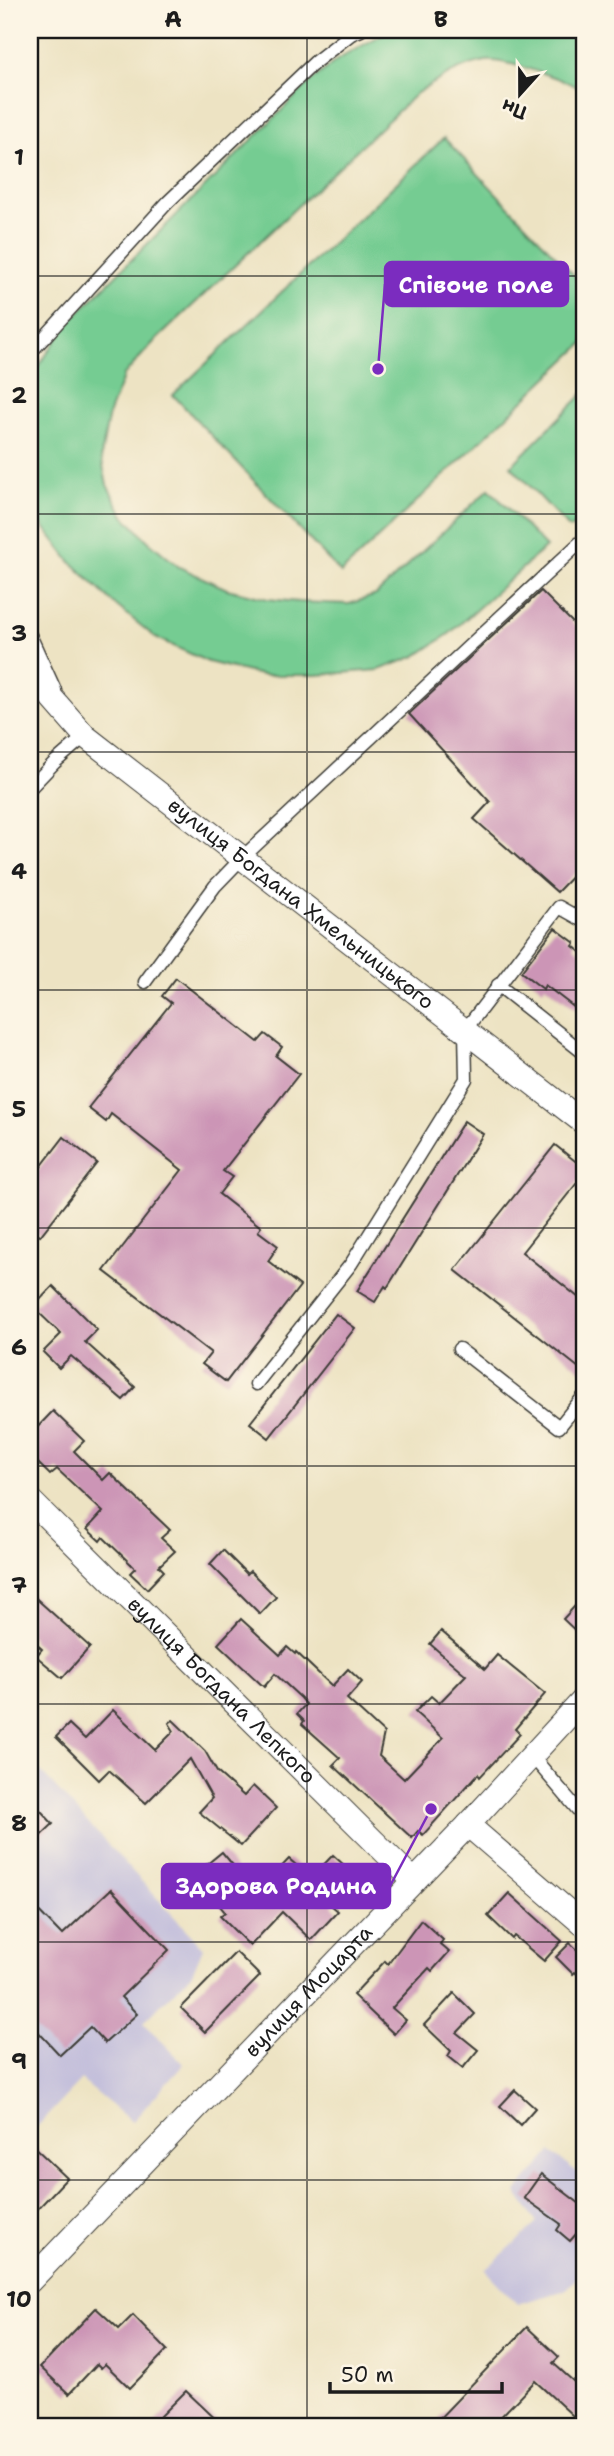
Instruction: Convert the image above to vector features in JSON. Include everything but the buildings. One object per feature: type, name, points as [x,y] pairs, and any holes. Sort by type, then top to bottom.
[{"type":"street","name":"вулиця Богдана Хмельницького","points":[[30,673],[85,736],[584,1121]]},
{"type":"street","name":"вулиця Богдана Лепкого","points":[[30,1500],[414,1881]]},
{"type":"street","name":"вулиця Моцарта","points":[[30,2281],[468,1825],[584,1699]]},
{"type":"street","points":[[468,1825],[584,1926]]},
{"type":"lane","points":[[30,353],[168,202],[315,62],[351,34],[361,30]]},
{"type":"lane","points":[[145,982],[215,886],[243,857],[584,540]]},
{"type":"lane","points":[[30,635],[67,716]]},
{"type":"lane","points":[[31,786],[85,736]]},
{"type":"lane","points":[[257,1384],[351,1264],[466,1079],[464,1030],[559,908],[584,922]]},
{"type":"lane","points":[[498,985],[584,1052]]},
{"type":"lane","points":[[459,1349],[559,1427],[584,1396]]},
{"type":"lane","points":[[532,1756],[584,1817]]},
{"type":"shaded area","points":[[30,1760],[203,1948],[192,1974],[144,2023],[184,2064],[132,2122],[81,2080],[30,2134]]},
{"type":"shaded area","points":[[551,2152],[581,2175],[584,2173],[584,2269],[566,2290],[517,2304],[485,2270],[537,2223],[516,2192]]},
{"type":"green space","points":[[390,30],[584,30],[584,91],[536,71],[507,63],[486,61],[459,69],[417,93],[152,344],[124,375],[109,413],[101,456],[107,485],[124,516],[179,567],[227,589],[268,599],[349,604],[376,595],[489,489],[546,547],[449,634],[416,656],[379,670],[316,675],[261,675],[208,662],[156,638],[112,602],[70,561],[37,518],[30,497],[30,383],[67,324],[310,82],[337,60]]},
{"type":"green space","points":[[444,138],[584,286],[584,343],[341,573],[173,395]]},
{"type":"green space","points":[[584,393],[584,515],[570,529],[511,466]]},
{"type":"place","name":"Співоче поле","points":[[378,369]]},
{"type":"place","name":"Здорова Родина","points":[[431,1809]]}]
